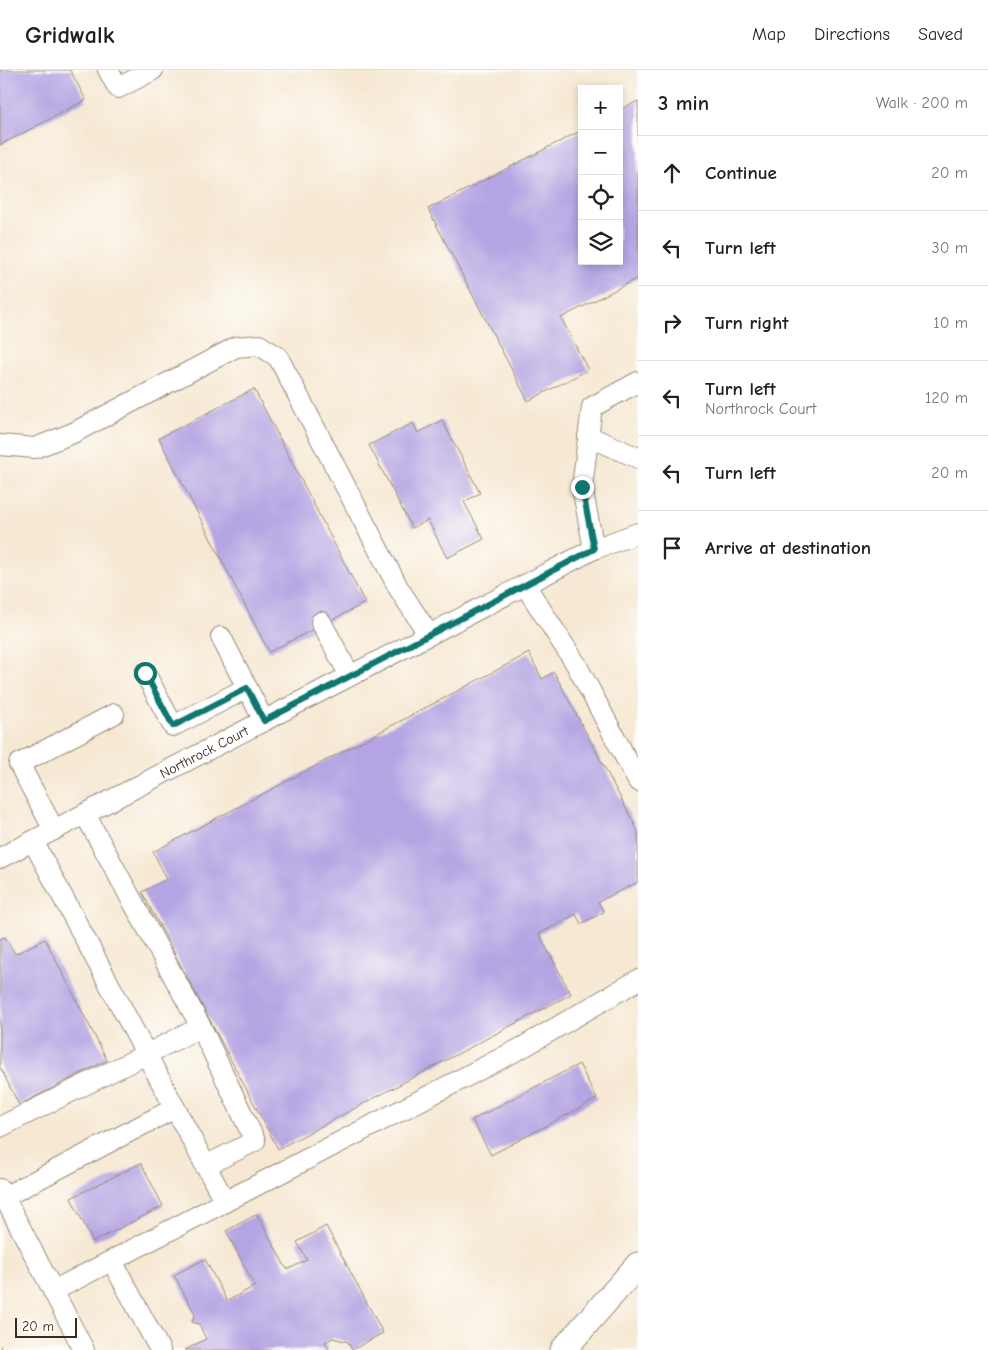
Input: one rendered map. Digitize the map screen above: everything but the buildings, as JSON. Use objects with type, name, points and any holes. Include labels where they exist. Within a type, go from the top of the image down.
[{"type":"main road","points":[[563,1350],[638,1265]]},
{"type":"street","points":[[108,70],[118,88],[152,70]]},
{"type":"street","points":[[0,445],[36,448],[73,433],[236,347],[259,345],[278,357],[399,589],[429,635]]},
{"type":"street","points":[[594,549],[582,487],[592,407],[638,382]]},
{"type":"street","points":[[588,436],[636,455]]},
{"type":"street","name":"Northrock Court","points":[[0,858],[594,549],[638,533]]},
{"type":"street","points":[[525,585],[576,664],[638,781]]},
{"type":"street","points":[[321,622],[350,676]]},
{"type":"street","points":[[221,637],[264,721]]},
{"type":"street","points":[[145,673],[173,726],[247,688]]},
{"type":"street","points":[[54,830],[19,764],[114,714]]},
{"type":"street","points":[[85,814],[201,1027],[255,1141],[205,1166]]},
{"type":"street","points":[[33,841],[225,1202]]},
{"type":"street","points":[[53,1292],[523,1047],[638,980]]},
{"type":"street","points":[[0,1127],[201,1027]]},
{"type":"street","points":[[84,1350],[2,1193],[175,1108]]},
{"type":"street","points":[[112,1261],[160,1350]]},
{"type":"path","points":[[0,1347],[14,1350]]},
{"type":"route","points":[[145,673],[173,726],[247,688],[264,721],[594,549],[582,487]]}]
